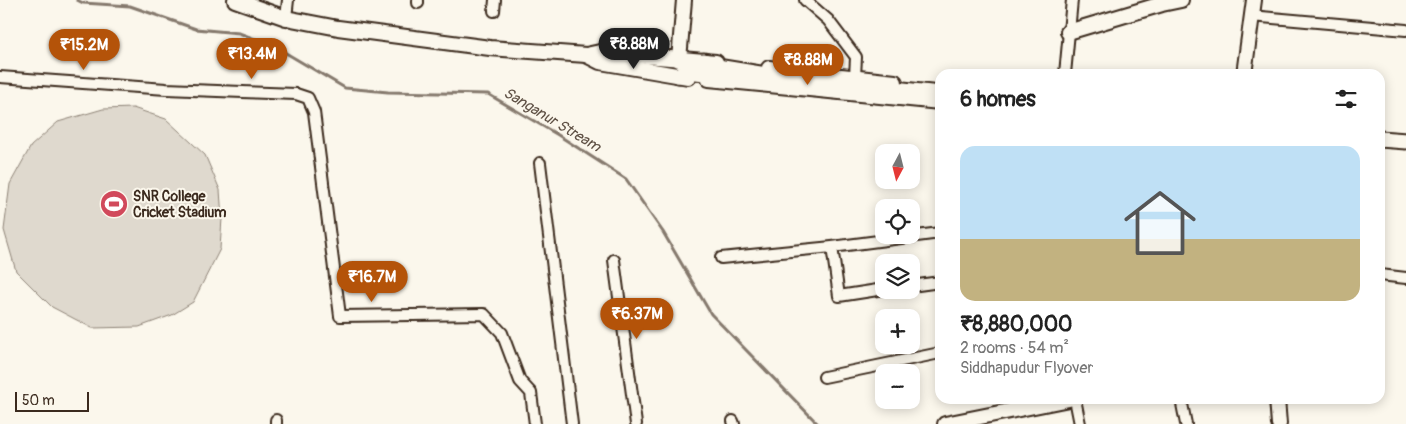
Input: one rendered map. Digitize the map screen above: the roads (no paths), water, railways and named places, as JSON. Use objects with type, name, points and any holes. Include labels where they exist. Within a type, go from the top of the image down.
[{"type":"main road","points":[[704,61],[729,72]]},
{"type":"main road","points":[[678,76],[687,71],[766,74],[935,93]]},
{"type":"main road","points":[[1385,137],[1406,139]]},
{"type":"street","points":[[235,0],[286,18],[338,28],[490,48],[586,55],[600,52],[704,61],[935,87]]},
{"type":"street","points":[[286,18],[288,0]]},
{"type":"street","points":[[494,11],[495,0]]},
{"type":"street","points":[[679,60],[684,0]]},
{"type":"street","points":[[806,0],[828,20],[856,57],[855,77]]},
{"type":"street","points":[[1065,69],[1072,0]]},
{"type":"street","points":[[1068,32],[1181,0]]},
{"type":"street","points":[[1245,69],[1254,0]]},
{"type":"street","points":[[1251,16],[1406,30]]},
{"type":"street","points":[[586,55],[600,62],[678,76],[935,102]]},
{"type":"street","points":[[0,77],[166,89],[296,94],[308,98],[314,112],[340,316],[484,314],[502,332],[520,381],[531,393],[535,424]]},
{"type":"street","points":[[1385,146],[1406,148]]},
{"type":"street","points":[[540,163],[572,424]]},
{"type":"street","points":[[721,258],[832,247],[935,234]]},
{"type":"street","points":[[832,247],[839,296],[875,291]]},
{"type":"street","points":[[614,260],[636,424]]},
{"type":"street","points":[[1385,276],[1406,278]]},
{"type":"street","points":[[920,285],[935,283]]},
{"type":"street","points":[[824,377],[935,354]]},
{"type":"street","points":[[945,424],[1046,404]]},
{"type":"street","points":[[1076,404],[1080,424]]},
{"type":"street","points":[[1182,404],[1186,424]]},
{"type":"street","points":[[1269,404],[1271,424]]},
{"type":"street","points":[[1277,404],[1279,424]]},
{"type":"waterway","name":"Sanganur Stream","points":[[77,0],[83,3],[130,6],[196,29],[239,33],[274,46],[345,88],[388,92],[488,94],[558,135],[626,179],[663,232],[711,314],[818,424]]},
{"type":"place","name":"SNR College Cricket Stadium","points":[[114,204]]}]
